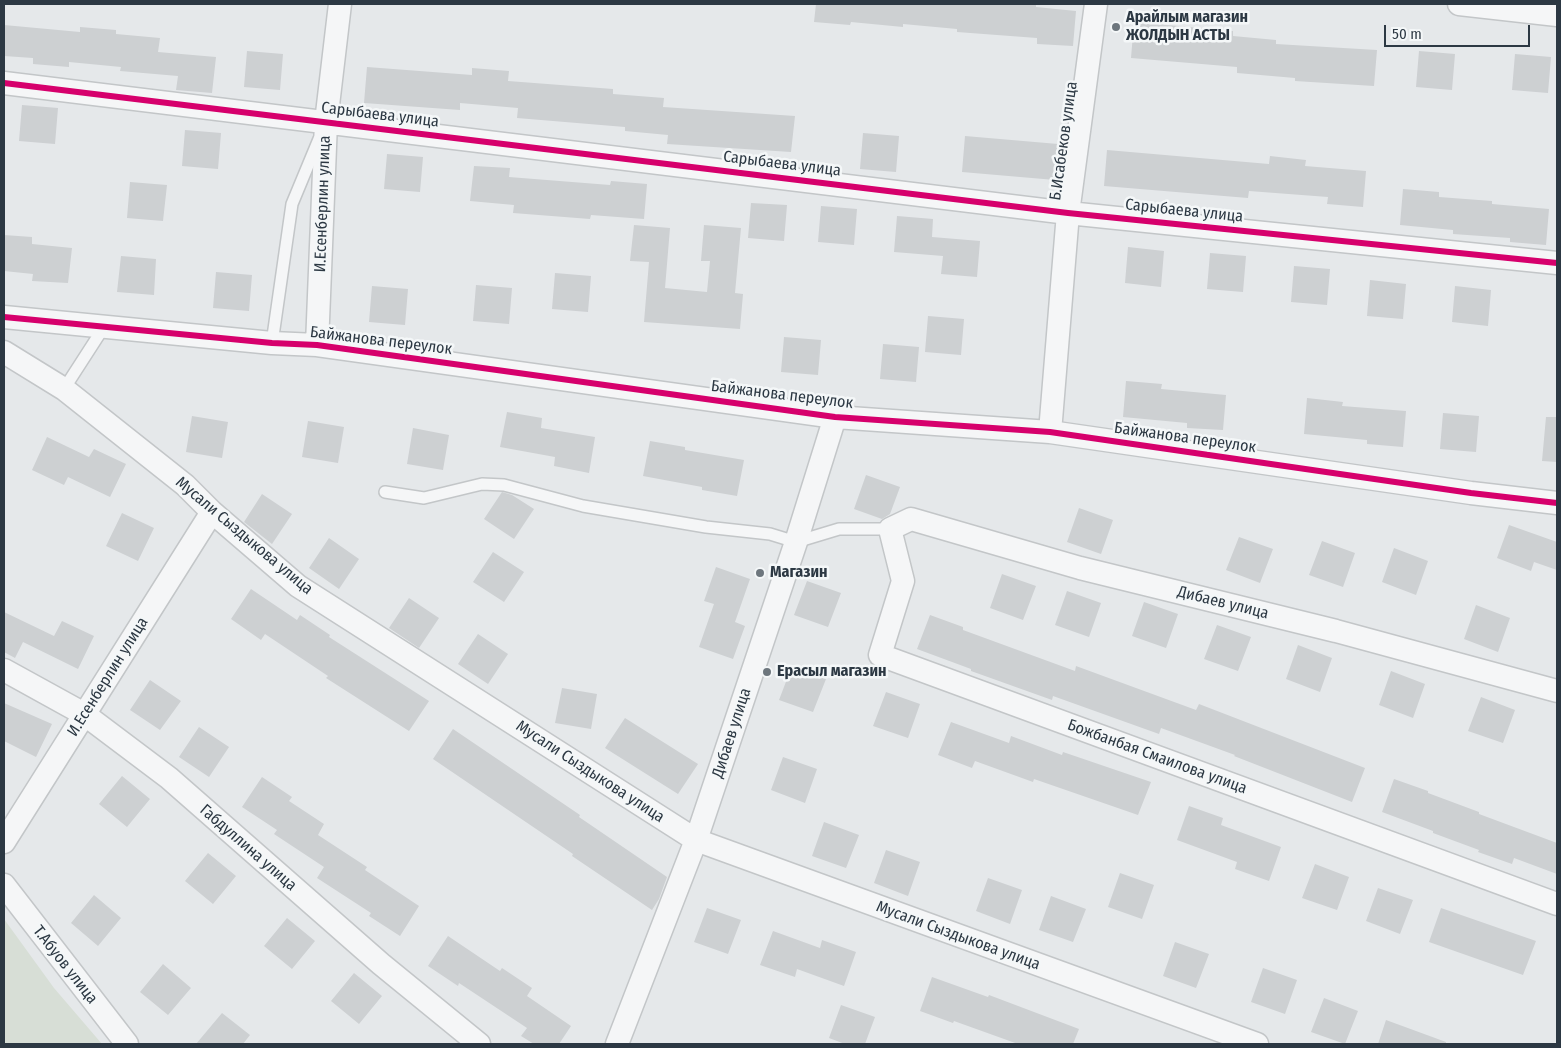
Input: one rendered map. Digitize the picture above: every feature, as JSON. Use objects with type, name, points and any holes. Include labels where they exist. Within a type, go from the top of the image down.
[{"type":"street","name":"И.Есенберлин улица","points":[[318,344],[326,122],[340,4]]},
{"type":"street","name":"Б.Исабеков улица","points":[[1050,432],[1068,213],[1096,4]]},
{"type":"street","points":[[1459,4],[1557,15]]},
{"type":"street","name":"Сарыбаева улица","points":[[4,83],[1068,213],[1557,262]]},
{"type":"street","name":"Байжанова переулок","points":[[4,317],[272,343],[318,344],[835,417],[1050,432],[1461,492],[1557,503]]},
{"type":"street","name":"Мусали Сыздыкова улица","points":[[4,352],[64,389],[185,485],[212,512],[298,586],[696,840],[1258,1044]]},
{"type":"street","name":"Дибаев улица","points":[[617,1044],[696,840],[796,542],[835,417]]},
{"type":"street","name":"И.Есенберлин улица","points":[[4,842],[212,512]]},
{"type":"street","name":"Дибаев улица","points":[[890,529],[911,519],[1080,568],[1336,631],[1557,691]]},
{"type":"street","name":"Божбанбая Смаилова улица","points":[[890,529],[903,581],[880,655],[1557,904]]},
{"type":"street","name":"Габдуллина улица","points":[[4,670],[84,714],[169,778],[381,964],[479,1044]]},
{"type":"street","name":"Т.Абуов улица","points":[[4,885],[127,1044]]},
{"type":"lane","points":[[272,343],[292,204],[326,122]]},
{"type":"lane","points":[[64,389],[104,327]]},
{"type":"lane","points":[[385,492],[424,498],[482,484],[504,486],[592,508],[697,526],[770,534],[796,542],[839,529],[890,529]]},
{"type":"shaded area","points":[[4,919],[54,988],[102,1044],[4,1044]]},
{"type":"building","points":[[816,4],[1036,4],[1036,7],[1076,11],[1073,46],[1037,44],[1037,38],[957,32],[957,29],[903,24],[903,27],[851,22],[850,25],[814,22]]},
{"type":"building","points":[[1134,22],[1233,31],[1233,36],[1276,40],[1276,44],[1377,50],[1374,86],[1295,81],[1295,78],[1237,73],[1237,67],[1131,58]]},
{"type":"building","points":[[4,25],[80,32],[80,27],[116,30],[116,34],[160,38],[158,52],[216,57],[212,93],[176,90],[178,76],[120,71],[121,67],[69,62],[69,67],[33,64],[33,58],[4,56]]},
{"type":"building","points":[[247,51],[283,54],[280,90],[244,87]]},
{"type":"building","points":[[1419,51],[1455,54],[1452,90],[1416,87]]},
{"type":"building","points":[[1515,54],[1551,57],[1548,93],[1512,90]]},
{"type":"building","points":[[367,67],[472,75],[472,68],[509,71],[508,81],[613,89],[613,94],[664,98],[663,107],[795,116],[791,152],[667,144],[668,135],[625,131],[625,127],[517,118],[518,108],[460,103],[460,110],[364,103]]},
{"type":"building","points":[[22,105],[58,108],[55,144],[19,141]]},
{"type":"building","points":[[185,130],[221,133],[218,169],[182,166]]},
{"type":"building","points":[[863,133],[899,136],[896,172],[860,169]]},
{"type":"building","points":[[965,136],[1058,144],[1055,180],[962,172]]},
{"type":"building","points":[[1107,150],[1269,164],[1270,156],[1306,160],[1305,166],[1366,171],[1363,207],[1327,204],[1328,197],[1249,191],[1248,198],[1104,186]]},
{"type":"building","points":[[387,154],[423,157],[420,192],[384,189]]},
{"type":"building","points":[[474,166],[510,168],[509,177],[610,185],[611,181],[647,184],[644,219],[591,215],[590,219],[513,213],[514,205],[470,201]]},
{"type":"building","points":[[130,182],[167,185],[163,221],[127,218]]},
{"type":"building","points":[[1403,189],[1439,192],[1439,197],[1492,201],[1492,204],[1549,209],[1546,245],[1510,242],[1510,238],[1453,234],[1453,230],[1400,225]]},
{"type":"building","points":[[751,203],[787,205],[784,241],[748,238]]},
{"type":"building","points":[[821,206],[857,209],[854,245],[818,242]]},
{"type":"building","points":[[897,216],[933,219],[932,237],[980,241],[977,277],[941,274],[943,256],[894,252]]},
{"type":"building","points":[[634,225],[670,228],[665,288],[707,292],[710,261],[701,261],[704,225],[741,228],[735,293],[743,294],[740,329],[644,322],[649,262],[630,261]]},
{"type":"building","points":[[4,235],[32,237],[32,244],[72,248],[68,283],[32,281],[33,274],[4,271]]},
{"type":"building","points":[[1128,247],[1164,251],[1161,287],[1125,283]]},
{"type":"building","points":[[1210,253],[1246,256],[1243,292],[1207,289]]},
{"type":"building","points":[[121,256],[156,259],[154,295],[117,292]]},
{"type":"building","points":[[1294,266],[1330,269],[1327,305],[1291,302]]},
{"type":"building","points":[[216,272],[252,275],[249,311],[213,308]]},
{"type":"building","points":[[555,273],[591,276],[588,312],[552,309]]},
{"type":"building","points":[[1370,280],[1406,284],[1403,319],[1367,316]]},
{"type":"building","points":[[476,285],[512,288],[509,324],[473,321]]},
{"type":"building","points":[[372,286],[408,289],[405,325],[369,322]]},
{"type":"building","points":[[1455,286],[1491,290],[1488,326],[1452,322]]},
{"type":"building","points":[[928,316],[964,319],[961,355],[925,352]]},
{"type":"building","points":[[784,337],[821,340],[818,375],[781,372]]},
{"type":"building","points":[[883,344],[919,347],[916,382],[880,379]]},
{"type":"building","points":[[1126,381],[1162,384],[1161,389],[1226,395],[1223,430],[1187,428],[1187,423],[1123,417]]},
{"type":"building","points":[[1307,398],[1343,402],[1342,406],[1406,411],[1403,447],[1367,444],[1367,440],[1304,434]]},
{"type":"building","points":[[507,412],[542,418],[541,428],[595,437],[589,473],[554,466],[555,457],[500,447]]},
{"type":"building","points":[[1443,413],[1479,416],[1476,452],[1440,449]]},
{"type":"building","points":[[192,416],[228,422],[222,458],[186,452]]},
{"type":"building","points":[[1546,417],[1557,417],[1557,462],[1542,461]]},
{"type":"building","points":[[308,421],[344,427],[338,463],[302,457]]},
{"type":"building","points":[[413,428],[449,435],[443,470],[407,464]]},
{"type":"building","points":[[47,437],[89,457],[94,449],[126,464],[110,497],[68,477],[64,485],[32,470]]},
{"type":"building","points":[[650,441],[685,447],[685,450],[744,460],[737,496],[702,490],[702,487],[643,476]]},
{"type":"building","points":[[866,475],[900,487],[890,514],[882,519],[854,509]]},
{"type":"building","points":[[502,492],[512,495],[534,509],[514,539],[484,519]]},
{"type":"building","points":[[262,494],[292,514],[272,544],[244,522]]},
{"type":"building","points":[[1079,508],[1113,520],[1101,554],[1067,542]]},
{"type":"building","points":[[122,513],[154,528],[138,561],[106,546]]},
{"type":"building","points":[[1509,525],[1557,542],[1557,570],[1534,562],[1531,571],[1497,558]]},
{"type":"building","points":[[1239,537],[1273,549],[1260,583],[1226,570]]},
{"type":"building","points":[[329,538],[359,559],[339,589],[309,568]]},
{"type":"building","points":[[1322,541],[1355,553],[1343,587],[1309,575]]},
{"type":"building","points":[[1394,548],[1428,561],[1416,595],[1382,582]]},
{"type":"building","points":[[493,552],[524,572],[504,602],[473,582]]},
{"type":"building","points":[[716,567],[750,579],[735,622],[745,626],[733,659],[699,647],[714,604],[704,601]]},
{"type":"building","points":[[1002,574],[1036,586],[1023,620],[990,608]]},
{"type":"building","points":[[807,581],[841,593],[828,627],[794,615]]},
{"type":"building","points":[[251,589],[297,620],[300,615],[330,635],[329,637],[429,701],[409,731],[326,678],[328,676],[265,634],[261,640],[231,619]]},
{"type":"building","points":[[1067,591],[1101,603],[1089,637],[1055,625]]},
{"type":"building","points":[[409,598],[439,618],[419,648],[389,628]]},
{"type":"building","points":[[1144,602],[1178,614],[1166,648],[1132,636]]},
{"type":"building","points":[[1476,605],[1510,618],[1498,652],[1464,639]]},
{"type":"building","points":[[4,612],[54,636],[62,621],[94,636],[78,669],[23,642],[15,658],[4,652]]},
{"type":"building","points":[[930,615],[963,627],[963,630],[1075,671],[1076,666],[1196,710],[1199,704],[1365,768],[1352,802],[1235,755],[1161,728],[1159,734],[1053,696],[1052,700],[917,649]]},
{"type":"building","points":[[1217,625],[1251,637],[1238,671],[1204,659]]},
{"type":"building","points":[[478,634],[508,654],[488,684],[458,664]]},
{"type":"building","points":[[1298,645],[1332,658],[1320,692],[1286,679]]},
{"type":"building","points":[[792,666],[826,679],[813,712],[779,700]]},
{"type":"building","points":[[1391,671],[1425,684],[1413,718],[1379,705]]},
{"type":"building","points":[[150,680],[181,701],[160,730],[130,710]]},
{"type":"building","points":[[562,688],[597,694],[591,729],[555,723]]},
{"type":"building","points":[[886,692],[920,704],[908,738],[873,726]]},
{"type":"building","points":[[1481,697],[1515,710],[1503,743],[1468,731]]},
{"type":"building","points":[[4,703],[52,724],[36,757],[4,741]]},
{"type":"building","points":[[625,718],[698,764],[678,794],[605,748]]},
{"type":"building","points":[[951,722],[1009,743],[1011,736],[1062,755],[1063,752],[1151,782],[1138,815],[1034,779],[1033,782],[975,761],[972,768],[938,755]]},
{"type":"building","points":[[199,727],[229,747],[209,777],[179,757]]},
{"type":"building","points":[[453,729],[580,815],[579,817],[667,877],[659,899],[652,910],[433,759]]},
{"type":"building","points":[[783,757],[817,769],[805,803],[771,790]]},
{"type":"building","points":[[122,776],[150,799],[127,827],[99,804]]},
{"type":"building","points":[[262,777],[292,797],[289,801],[324,824],[318,835],[367,867],[365,870],[419,906],[400,936],[369,916],[371,913],[317,878],[324,867],[274,834],[277,830],[242,807]]},
{"type":"building","points":[[1394,779],[1479,812],[1479,814],[1557,843],[1557,874],[1514,858],[1512,864],[1478,852],[1479,850],[1382,812]]},
{"type":"building","points":[[1189,806],[1223,818],[1221,825],[1281,847],[1269,881],[1235,869],[1237,862],[1177,840]]},
{"type":"building","points":[[824,822],[859,835],[846,868],[812,856]]},
{"type":"building","points":[[886,850],[920,862],[908,896],[874,883]]},
{"type":"building","points":[[208,853],[236,876],[213,904],[185,881]]},
{"type":"building","points":[[1315,864],[1349,877],[1337,910],[1302,898]]},
{"type":"building","points":[[1120,873],[1154,885],[1142,919],[1108,907]]},
{"type":"building","points":[[988,878],[1022,890],[1010,924],[976,911]]},
{"type":"building","points":[[1378,888],[1413,900],[1400,934],[1366,921]]},
{"type":"building","points":[[94,895],[121,918],[98,946],[71,923]]},
{"type":"building","points":[[1051,896],[1086,909],[1073,942],[1039,930]]},
{"type":"building","points":[[707,908],[741,920],[728,954],[694,942]]},
{"type":"building","points":[[1441,908],[1536,941],[1523,975],[1429,942]]},
{"type":"building","points":[[287,918],[315,941],[292,969],[264,946]]},
{"type":"building","points":[[773,931],[820,948],[822,940],[856,952],[844,986],[797,969],[795,977],[760,965]]},
{"type":"building","points":[[448,936],[500,971],[502,968],[532,988],[527,996],[571,1026],[559,1044],[534,1044],[521,1036],[527,1028],[459,983],[458,986],[428,966]]},
{"type":"building","points":[[1175,942],[1209,954],[1196,988],[1163,976]]},
{"type":"building","points":[[163,964],[191,988],[168,1015],[140,992]]},
{"type":"building","points":[[1263,968],[1297,980],[1285,1014],[1251,1002]]},
{"type":"building","points":[[354,973],[382,996],[359,1024],[331,1001]]},
{"type":"building","points":[[932,977],[988,997],[989,995],[1079,1029],[1073,1044],[1018,1044],[920,1011]]},
{"type":"building","points":[[1324,998],[1358,1011],[1345,1044],[1311,1032]]},
{"type":"building","points":[[841,1005],[875,1017],[865,1044],[845,1044],[829,1038]]},
{"type":"building","points":[[222,1013],[250,1035],[243,1044],[196,1044]]},
{"type":"building","points":[[1386,1020],[1446,1042],[1446,1044],[1378,1044]]},
{"type":"cycle path","points":[[4,83],[1068,213],[1557,263]]},
{"type":"cycle path","points":[[4,317],[272,343],[317,345],[835,417],[1050,432],[1471,493],[1557,503]]},
{"type":"place","name":"Арайлым магазин ЖОЛДЫН АСТЫ","points":[[1116,27]]},
{"type":"place","name":"Магазин","points":[[760,573]]},
{"type":"place","name":"Ерасыл магазин","points":[[767,672]]}]
